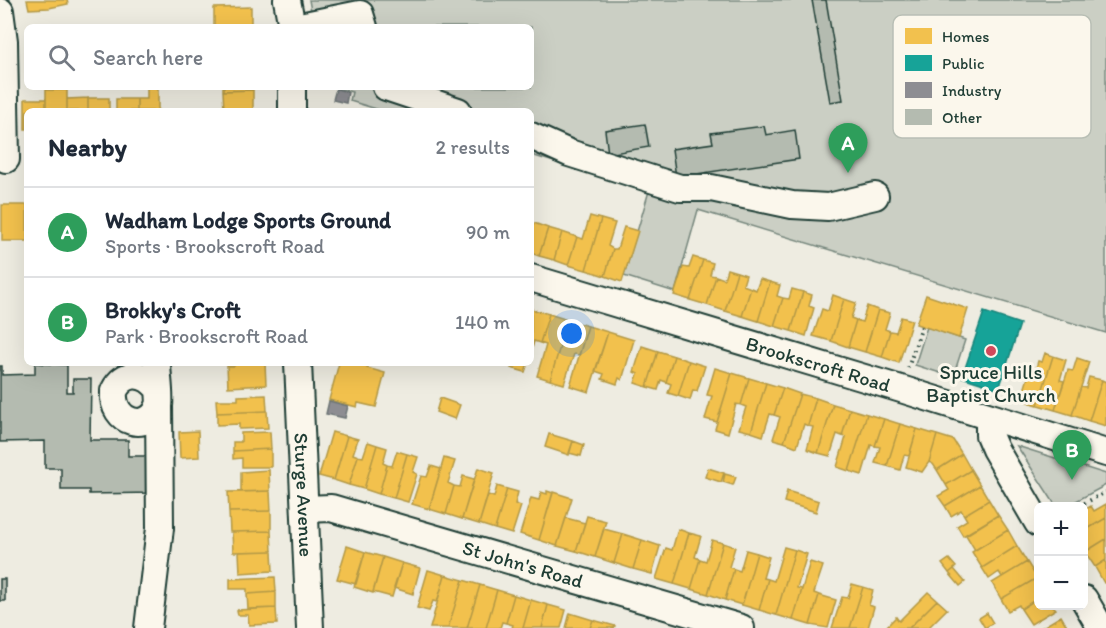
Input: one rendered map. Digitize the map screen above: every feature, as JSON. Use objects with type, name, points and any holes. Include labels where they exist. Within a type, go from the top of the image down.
[{"type":"street","points":[[287,0],[293,24]]},
{"type":"street","points":[[0,10],[11,159]]},
{"type":"street","points":[[309,24],[360,14],[363,24]]},
{"type":"street","points":[[292,90],[292,108]]},
{"type":"street","points":[[395,90],[449,108]]},
{"type":"street","points":[[534,137],[569,153],[680,188],[711,188],[792,205],[828,207],[875,196]]},
{"type":"street","name":"Brookscroft Road","points":[[534,279],[1106,453]]},
{"type":"street","name":"Sturge Avenue","points":[[298,366],[310,628]]},
{"type":"street","points":[[148,628],[160,528],[158,385]]},
{"type":"street","points":[[989,417],[990,435],[995,449],[1034,516]]},
{"type":"street","name":"St John's Road","points":[[305,508],[331,508],[741,628]]},
{"type":"street","points":[[1088,607],[1101,628]]},
{"type":"path","points":[[901,389],[922,326]]},
{"type":"path","points":[[1088,502],[1106,492]]},
{"type":"shaded area","points":[[309,0],[1106,0],[1106,333],[698,210],[675,292],[624,276],[649,191],[534,156],[534,108],[373,108],[350,101],[352,92],[344,90],[534,90],[534,24],[313,24]]},
{"type":"shaded area","points":[[927,327],[965,340],[953,377],[915,365]]},
{"type":"shaded area","points":[[1017,446],[1106,474],[1106,485],[1074,502],[1053,502]]},
{"type":"building: Homes","points":[[27,0],[67,0],[68,4],[29,9]]},
{"type":"building: Homes","points":[[251,7],[251,24],[214,24],[214,8]]},
{"type":"building: Homes","points":[[46,90],[67,90],[67,108],[46,108]]},
{"type":"building: Homes","points":[[147,90],[158,90],[158,108],[137,108],[137,99],[147,99]]},
{"type":"building: Homes","points":[[253,90],[253,108],[224,108],[223,91]]},
{"type":"building: Homes","points":[[88,98],[88,108],[67,108],[67,99]]},
{"type":"building: Homes","points":[[88,98],[109,98],[109,108],[88,108]]},
{"type":"building: Homes","points":[[25,99],[46,99],[46,108],[25,108]]},
{"type":"building: Homes","points":[[116,99],[137,99],[137,108],[116,108]]},
{"type":"building: Homes","points":[[2,205],[24,205],[24,241],[2,241]]},
{"type":"building: Homes","points":[[590,216],[601,219],[586,270],[568,265],[577,237],[583,239]]},
{"type":"building: Homes","points":[[601,219],[615,223],[608,246],[613,249],[605,276],[586,270]]},
{"type":"building: Homes","points":[[534,223],[548,228],[539,256],[534,254]]},
{"type":"building: Homes","points":[[624,227],[638,231],[622,282],[605,276],[613,249],[617,249]]},
{"type":"building: Homes","points":[[548,228],[562,232],[554,260],[539,256]]},
{"type":"building: Homes","points":[[562,232],[577,237],[568,265],[554,260]]},
{"type":"building: Homes","points":[[693,257],[703,260],[690,300],[674,295],[683,267],[689,268]]},
{"type":"building: Homes","points":[[703,260],[713,263],[710,275],[716,276],[707,305],[690,300]]},
{"type":"building: Homes","points":[[727,269],[737,272],[725,311],[707,305],[716,276],[724,279]]},
{"type":"building: Homes","points":[[737,272],[746,275],[743,285],[751,288],[742,316],[725,311]]},
{"type":"building: Homes","points":[[760,279],[770,282],[758,321],[742,316],[751,288],[756,290]]},
{"type":"building: Homes","points":[[770,282],[780,285],[777,296],[783,298],[774,326],[758,321]]},
{"type":"building: Homes","points":[[792,289],[803,292],[791,331],[774,326],[783,298],[789,299]]},
{"type":"building: Homes","points":[[803,292],[812,295],[809,306],[814,308],[806,336],[791,331]]},
{"type":"building: Homes","points":[[833,295],[844,299],[831,341],[813,336],[822,309],[828,311]]},
{"type":"building: Homes","points":[[926,295],[968,309],[959,338],[916,324]]},
{"type":"building: Homes","points":[[844,299],[856,303],[851,318],[856,320],[848,347],[831,341]]},
{"type":"building: Homes","points":[[867,306],[878,310],[865,352],[848,347],[856,320],[862,322]]},
{"type":"building: Homes","points":[[534,310],[549,314],[540,343],[534,341]]},
{"type":"building: Homes","points":[[878,310],[890,313],[885,329],[890,331],[882,357],[865,352]]},
{"type":"building: Homes","points":[[549,314],[568,320],[550,380],[537,376],[546,345],[540,343]]},
{"type":"building: Homes","points":[[901,317],[912,320],[899,363],[882,357],[890,331],[896,332]]},
{"type":"building: Homes","points":[[568,320],[588,326],[579,355],[574,354],[564,384],[550,380]]},
{"type":"building: Homes","points":[[588,326],[608,332],[589,392],[570,386]]},
{"type":"building: Homes","points":[[608,332],[634,340],[622,380],[619,378],[617,384],[602,379],[604,374],[595,371]]},
{"type":"building: Homes","points":[[642,346],[658,351],[647,387],[635,383],[638,374],[634,372]]},
{"type":"building: Homes","points":[[658,351],[674,356],[666,382],[661,380],[658,390],[647,387]]},
{"type":"building: Homes","points":[[1045,353],[1053,356],[1038,405],[1021,400],[1030,371],[1035,372],[1038,361],[1042,362]]},
{"type":"building: Homes","points":[[674,356],[689,361],[678,396],[668,393],[671,384],[666,382]]},
{"type":"building: Homes","points":[[1053,356],[1066,360],[1060,380],[1064,381],[1055,410],[1038,405]]},
{"type":"building: Homes","points":[[1077,358],[1089,362],[1072,415],[1055,410],[1068,370],[1073,371]]},
{"type":"building: Homes","points":[[689,361],[705,366],[697,391],[693,390],[690,400],[678,396]]},
{"type":"building: Homes","points":[[227,366],[265,366],[266,385],[228,387]]},
{"type":"building: Homes","points":[[338,366],[367,366],[367,368],[385,373],[376,407],[358,403],[357,407],[329,400]]},
{"type":"building: Homes","points":[[512,366],[527,366],[525,372],[511,368]]},
{"type":"building: Homes","points":[[715,368],[732,373],[717,422],[705,419],[712,396],[707,395]]},
{"type":"building: Homes","points":[[732,373],[749,378],[741,405],[736,404],[728,433],[715,429]]},
{"type":"building: Homes","points":[[1089,377],[1102,380],[1089,421],[1072,415],[1081,387],[1086,388]]},
{"type":"building: Homes","points":[[749,378],[766,383],[751,432],[739,429],[746,407],[741,405]]},
{"type":"building: Homes","points":[[1102,380],[1106,382],[1106,426],[1089,421]]},
{"type":"building: Homes","points":[[766,383],[783,388],[774,415],[770,414],[763,436],[751,432]]},
{"type":"building: Homes","points":[[783,388],[800,394],[784,442],[773,439],[780,417],[774,415]]},
{"type":"building: Homes","points":[[800,394],[816,398],[808,426],[804,424],[797,447],[784,442]]},
{"type":"building: Homes","points":[[266,395],[267,411],[217,413],[216,400],[238,400],[238,396]]},
{"type":"building: Homes","points":[[440,398],[460,405],[455,419],[436,412]]},
{"type":"building: Homes","points":[[816,398],[833,404],[818,453],[807,449],[813,427],[808,426]]},
{"type":"building: Homes","points":[[833,404],[850,409],[842,436],[837,434],[830,456],[818,453]]},
{"type":"building: Homes","points":[[850,409],[867,414],[849,471],[837,467],[846,437],[842,436]]},
{"type":"building: Homes","points":[[267,411],[268,428],[239,429],[239,424],[217,425],[217,413]]},
{"type":"building: Homes","points":[[867,414],[884,419],[875,446],[871,445],[862,475],[849,471]]},
{"type":"building: Homes","points":[[884,419],[900,424],[887,466],[875,463],[880,447],[875,446]]},
{"type":"building: Homes","points":[[900,424],[917,429],[909,456],[904,455],[900,470],[887,466]]},
{"type":"building: Homes","points":[[917,429],[937,435],[929,462],[922,472],[906,467]]},
{"type":"building: Homes","points":[[198,431],[199,457],[180,458],[179,432]]},
{"type":"building: Homes","points":[[270,432],[271,449],[233,451],[233,442],[241,442],[241,433]]},
{"type":"building: Homes","points":[[332,432],[347,436],[334,480],[319,476]]},
{"type":"building: Homes","points":[[549,434],[573,441],[569,455],[545,447]]},
{"type":"building: Homes","points":[[937,435],[953,440],[962,454],[937,470],[929,462]]},
{"type":"building: Homes","points":[[347,436],[358,439],[353,454],[358,456],[349,485],[334,480]]},
{"type":"building: Homes","points":[[573,441],[584,445],[581,456],[569,453]]},
{"type":"building: Homes","points":[[368,442],[377,445],[364,489],[349,485],[358,456],[363,457]]},
{"type":"building: Homes","points":[[377,445],[387,448],[383,463],[387,465],[379,494],[364,489]]},
{"type":"building: Homes","points":[[271,449],[271,467],[242,467],[242,458],[233,459],[233,451]]},
{"type":"building: Homes","points":[[397,451],[407,454],[394,498],[379,494],[387,465],[392,466]]},
{"type":"building: Homes","points":[[407,454],[418,457],[413,472],[417,474],[408,502],[394,498]]},
{"type":"building: Homes","points":[[962,454],[971,470],[946,485],[937,470]]},
{"type":"building: Homes","points":[[444,458],[455,461],[448,483],[454,486],[446,514],[429,509]]},
{"type":"building: Homes","points":[[431,466],[441,469],[429,509],[412,504],[421,476],[427,477]]},
{"type":"building: Homes","points":[[478,468],[494,473],[479,524],[462,519]]},
{"type":"building: Homes","points":[[708,468],[724,473],[721,482],[705,477]]},
{"type":"building: Homes","points":[[269,470],[270,491],[241,492],[241,472]]},
{"type":"building: Homes","points":[[971,470],[980,485],[945,506],[938,496],[949,490],[946,485]]},
{"type":"building: Homes","points":[[725,474],[736,477],[733,485],[723,482]]},
{"type":"building: Homes","points":[[463,476],[474,479],[462,519],[446,514],[454,486],[460,487]]},
{"type":"building: Homes","points":[[980,485],[989,500],[964,515],[961,510],[951,516],[945,506]]},
{"type":"building: Homes","points":[[497,486],[507,489],[495,529],[479,524],[488,495],[494,497]]},
{"type":"building: Homes","points":[[507,489],[518,492],[515,504],[521,506],[512,534],[495,529]]},
{"type":"building: Homes","points":[[270,491],[271,511],[229,512],[228,492]]},
{"type":"building: Homes","points":[[547,491],[553,493],[539,540],[520,534],[531,498],[539,500],[541,492],[547,494]]},
{"type":"building: Homes","points":[[787,491],[819,501],[816,512],[784,502]]},
{"type":"building: Homes","points":[[553,492],[572,498],[557,546],[539,540]]},
{"type":"building: Homes","points":[[989,500],[998,515],[963,536],[957,526],[967,520],[964,515]]},
{"type":"building: Homes","points":[[1106,504],[1106,518],[1088,529],[1088,508],[1091,506],[1094,511]]},
{"type":"building: Homes","points":[[271,511],[271,531],[230,532],[229,512]]},
{"type":"building: Homes","points":[[998,515],[1008,530],[975,550],[966,535]]},
{"type":"building: Homes","points":[[587,516],[606,521],[595,557],[576,551]]},
{"type":"building: Homes","points":[[566,518],[585,523],[576,551],[557,546]]},
{"type":"building: Homes","points":[[1106,518],[1106,539],[1088,550],[1088,529]]},
{"type":"building: Homes","points":[[604,529],[623,534],[614,563],[595,557]]},
{"type":"building: Homes","points":[[678,529],[689,533],[674,584],[656,579],[666,548],[672,550]]},
{"type":"building: Homes","points":[[1008,530],[1017,546],[982,568],[972,552]]},
{"type":"building: Homes","points":[[271,531],[272,551],[233,552],[232,532]]},
{"type":"building: Homes","points":[[689,533],[701,536],[695,557],[700,559],[691,589],[674,584]]},
{"type":"building: Homes","points":[[623,534],[642,540],[633,569],[614,563]]},
{"type":"building: Homes","points":[[1106,539],[1106,560],[1095,567],[1088,556],[1088,550]]},
{"type":"building: Homes","points":[[642,540],[660,546],[652,574],[633,569]]},
{"type":"building: Homes","points":[[712,540],[723,543],[708,594],[691,589],[700,559],[706,561]]},
{"type":"building: Homes","points":[[723,543],[735,547],[729,567],[734,569],[725,600],[708,594]]},
{"type":"building: Homes","points":[[347,546],[365,552],[356,584],[337,579]]},
{"type":"building: Homes","points":[[1017,546],[1027,562],[1002,577],[999,572],[989,579],[982,568]]},
{"type":"building: Homes","points":[[784,547],[795,550],[776,615],[759,610],[768,579],[774,581]]},
{"type":"building: Homes","points":[[746,550],[757,553],[742,605],[725,600],[734,569],[740,571]]},
{"type":"building: Homes","points":[[795,550],[807,554],[797,588],[802,589],[793,620],[776,615]]},
{"type":"building: Homes","points":[[272,551],[273,571],[240,573],[239,552]]},
{"type":"building: Homes","points":[[365,552],[383,557],[373,593],[354,587]]},
{"type":"building: Homes","points":[[757,553],[769,557],[763,578],[768,579],[759,610],[742,605]]},
{"type":"building: Homes","points":[[383,557],[402,563],[392,597],[373,592]]},
{"type":"building: Homes","points":[[949,559],[956,567],[949,573],[942,564]]},
{"type":"building: Homes","points":[[1106,560],[1106,582],[1104,583],[1095,567]]},
{"type":"building: Homes","points":[[810,562],[823,566],[814,593],[819,595],[810,625],[793,620]]},
{"type":"building: Homes","points":[[1027,562],[1034,573],[1034,580],[1001,599],[992,583]]},
{"type":"building: Homes","points":[[402,563],[420,568],[413,594],[394,588]]},
{"type":"building: Homes","points":[[954,569],[965,582],[960,586],[949,573]]},
{"type":"building: Homes","points":[[428,570],[445,575],[437,602],[433,601],[429,611],[417,608]]},
{"type":"building: Homes","points":[[445,575],[463,580],[448,628],[430,628]]},
{"type":"building: Homes","points":[[275,577],[276,592],[247,594],[247,589],[230,589],[230,579]]},
{"type":"building: Homes","points":[[463,580],[480,585],[467,628],[448,628]]},
{"type":"building: Homes","points":[[1034,580],[1034,601],[1021,609],[1019,605],[1008,611],[1001,599]]},
{"type":"building: Homes","points":[[852,584],[863,587],[850,628],[832,628],[842,597],[848,598]]},
{"type":"building: Homes","points":[[480,585],[497,590],[486,628],[467,628]]},
{"type":"building: Homes","points":[[863,587],[873,590],[869,605],[874,607],[868,628],[850,628]]},
{"type":"building: Homes","points":[[497,590],[514,595],[506,623],[502,622],[500,628],[486,628]]},
{"type":"building: Homes","points":[[276,592],[276,608],[248,609],[247,594]]},
{"type":"building: Homes","points":[[928,592],[937,600],[909,628],[885,628],[896,617],[899,621]]},
{"type":"building: Homes","points":[[514,595],[531,600],[523,628],[512,628],[513,625],[506,623]]},
{"type":"building: Homes","points":[[819,595],[836,600],[828,628],[810,625]]},
{"type":"building: Homes","points":[[531,600],[548,605],[542,628],[523,628]]},
{"type":"building: Homes","points":[[937,600],[947,609],[928,628],[909,628]]},
{"type":"building: Homes","points":[[1034,601],[1034,610],[1054,610],[1031,624],[1021,609]]},
{"type":"building: Homes","points":[[548,605],[566,610],[561,628],[542,628]]},
{"type":"building: Homes","points":[[276,608],[277,624],[249,625],[248,615],[238,615],[237,610]]},
{"type":"building: Homes","points":[[570,613],[593,620],[590,628],[566,628]]},
{"type":"building: Homes","points":[[987,613],[993,623],[985,628],[979,618]]},
{"type":"building: Homes","points":[[1061,616],[1068,628],[1041,628]]},
{"type":"building: Homes","points":[[593,620],[615,626],[614,628],[590,628]]},
{"type":"building: Public","name":"Spruce Hills Baptist Church","points":[[984,312],[1020,324],[999,389],[962,377]]},
{"type":"building: Industry","points":[[336,90],[348,92],[346,103],[333,100]]},
{"type":"building: Industry","points":[[329,401],[348,406],[345,418],[326,414]]},
{"type":"building: Other","points":[[812,0],[826,0],[843,100],[830,102]]},
{"type":"building: Other","points":[[645,124],[649,147],[608,154],[605,130]]},
{"type":"building: Other","points":[[764,126],[766,135],[795,130],[799,159],[676,177],[672,149],[713,143],[711,133]]},
{"type":"building: Other","points":[[0,366],[2,366],[2,375],[35,374],[35,366],[67,366],[67,392],[73,392],[73,379],[91,379],[90,440],[128,440],[128,456],[152,456],[152,493],[89,494],[89,490],[61,490],[61,468],[45,468],[45,441],[0,442]]},
{"type":"building: Other","points":[[0,579],[5,579],[5,601],[0,601]]},
{"type":"place","name":"Wadham Lodge Sports Ground","points":[[848,173]]},
{"type":"place","name":"Spruce Hills Baptist Church","points":[[991,351]]},
{"type":"place","name":"Brokky's Croft","points":[[1072,480]]}]
